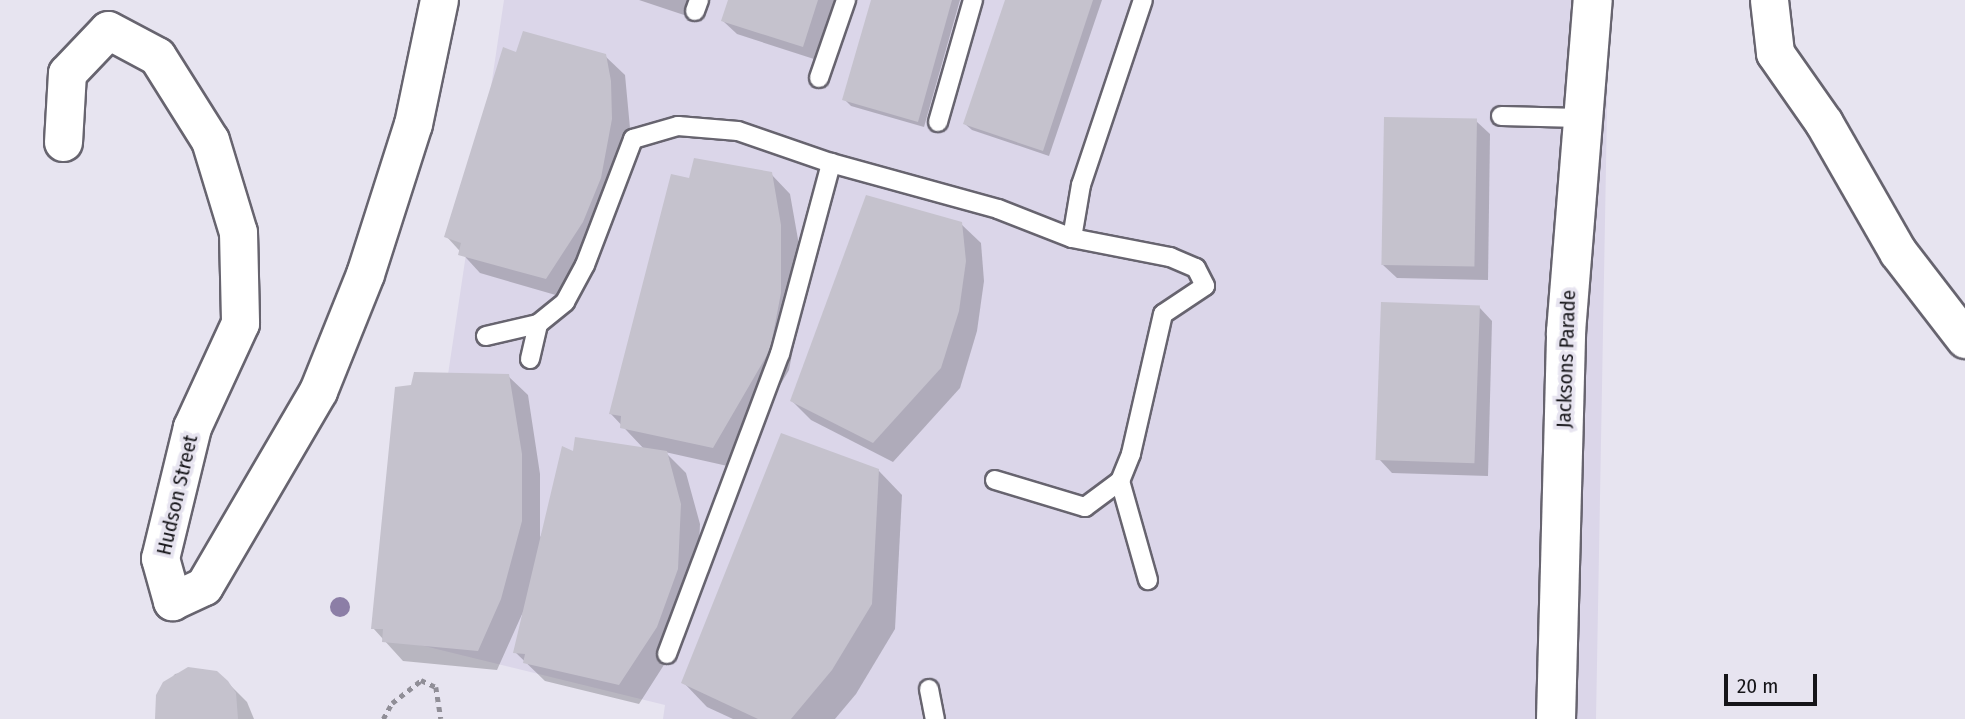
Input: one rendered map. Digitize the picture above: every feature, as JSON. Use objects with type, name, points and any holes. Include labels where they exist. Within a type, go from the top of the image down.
[{"type":"street","name":"Hudson Street","points":[[63,142],[67,73],[108,30],[157,56],[210,140],[238,232],[240,323],[192,427],[159,558],[172,601],[204,586],[318,391],[365,274],[413,124],[439,0]]},
{"type":"street","name":"Jacksons Parade","points":[[1556,719],[1566,332],[1580,118],[1593,0]]},
{"type":"street","points":[[1769,0],[1776,53],[1824,123],[1898,251],[1965,339]]},
{"type":"lane","points":[[819,78],[846,0]]},
{"type":"lane","points":[[938,121],[973,0]]},
{"type":"lane","points":[[1072,238],[1081,186],[1143,0]]},
{"type":"lane","points":[[1501,116],[1580,118]]},
{"type":"lane","points":[[486,336],[538,324],[565,302],[585,265],[633,139],[678,126],[738,131],[831,163],[998,209],[1072,238],[1185,261],[1196,268],[1205,286],[1163,314],[1131,454],[1120,481],[1084,507],[995,480]]},
{"type":"lane","points":[[667,654],[780,354],[831,163]]},
{"type":"lane","points":[[530,359],[538,324]]},
{"type":"lane","points":[[1120,481],[1148,580]]},
{"type":"lane","points":[[929,689],[935,719]]},
{"type":"path","points":[[383,719],[392,703],[421,680],[436,687],[441,719]]},
{"type":"shaded area","points":[[504,0],[1609,0],[1596,719],[663,719],[665,705],[408,642]]},
{"type":"building","points":[[728,0],[818,0],[803,47],[721,21]]},
{"type":"building","points":[[871,0],[952,0],[918,122],[842,100]]},
{"type":"building","points":[[1005,0],[1093,0],[1043,151],[963,124]]},
{"type":"building","points":[[523,31],[606,54],[611,81],[612,119],[601,178],[583,222],[546,279],[458,255],[461,243],[444,237],[503,47],[516,52]]},
{"type":"building","points":[[1384,117],[1477,119],[1474,267],[1381,265]]},
{"type":"building","points":[[694,158],[772,172],[781,225],[781,293],[770,350],[713,448],[620,428],[621,416],[609,414],[671,174],[689,178]]},
{"type":"building","points":[[866,195],[962,222],[966,261],[959,311],[941,368],[873,443],[790,401]]},
{"type":"building","points":[[1381,302],[1480,305],[1474,463],[1375,460]]},
{"type":"building","points":[[414,372],[509,374],[522,454],[522,521],[501,599],[478,651],[382,642],[383,629],[371,629],[395,387],[411,385]]},
{"type":"building","points":[[781,433],[879,469],[872,604],[832,670],[791,719],[758,719],[681,683]]},
{"type":"building","points":[[575,437],[667,451],[681,504],[678,569],[657,627],[619,685],[523,663],[525,654],[513,653],[562,446],[573,451]]},
{"type":"building","points":[[188,667],[217,671],[228,681],[236,693],[238,719],[155,719],[156,695],[163,682]]}]
